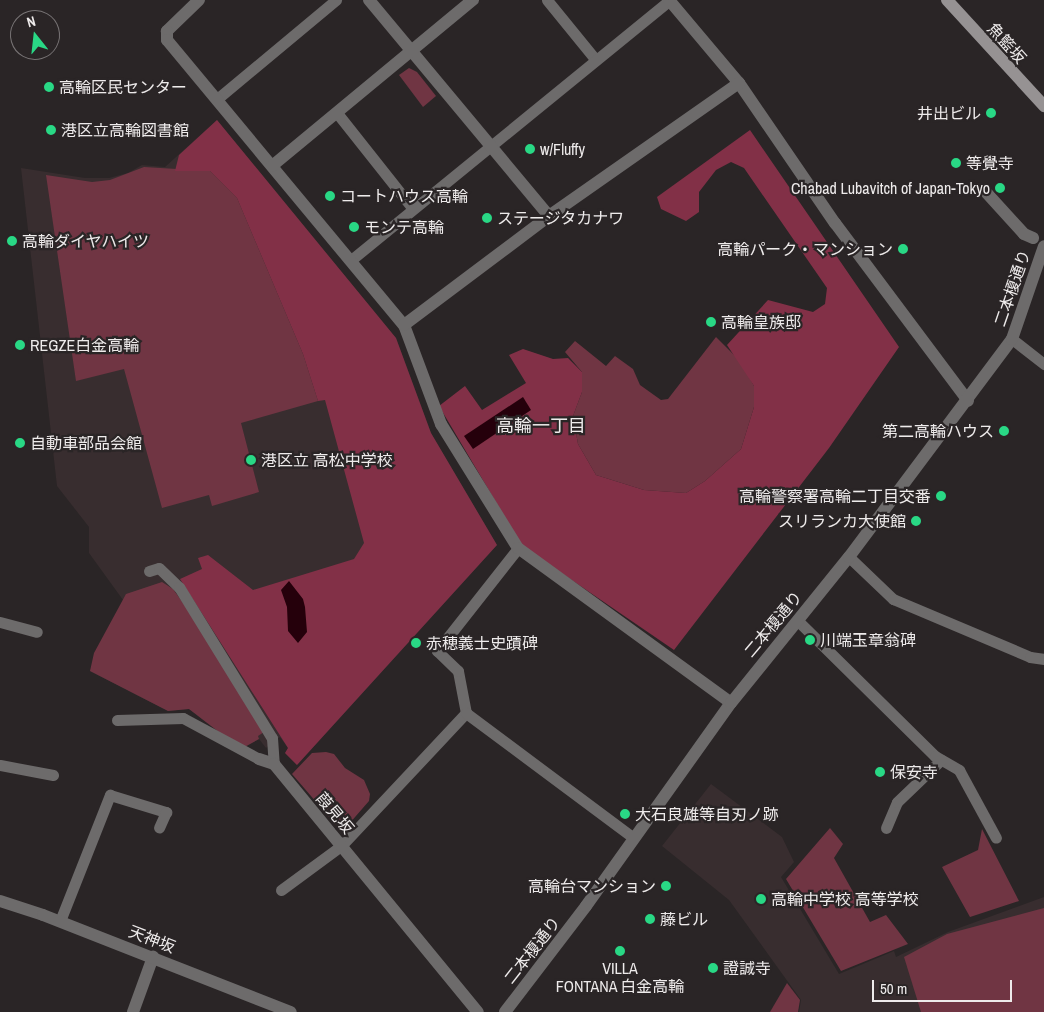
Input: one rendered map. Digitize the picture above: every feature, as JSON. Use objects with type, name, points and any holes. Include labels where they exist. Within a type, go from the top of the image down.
[{"type":"main road","name":"魚籃坂","points":[[947,0],[1044,106]]},
{"type":"street","points":[[199,0],[165,35],[404,325],[441,424],[518,548],[731,702]]},
{"type":"street","points":[[369,0],[549,216]]},
{"type":"street","points":[[272,166],[473,0]]},
{"type":"street","points":[[669,0],[739,83],[835,223],[968,401]]},
{"type":"street","points":[[404,325],[549,216],[739,83]]},
{"type":"street","points":[[984,190],[1024,234],[1033,238]]},
{"type":"street","name":"二本榎通り","points":[[505,1012],[634,838],[731,702],[849,557],[968,401],[1012,339],[1044,246]]},
{"type":"street","name":"葭見坂","points":[[259,758],[274,764],[478,1012]]},
{"type":"street","name":"天神坂","points":[[0,901],[60,921],[291,1012]]},
{"type":"street","points":[[133,1012],[153,957]]},
{"type":"lane","points":[[217,99],[336,0]]},
{"type":"lane","points":[[547,0],[596,60]]},
{"type":"lane","points":[[351,260],[669,0]]},
{"type":"lane","points":[[337,113],[412,209]]},
{"type":"lane","points":[[1012,339],[1044,364]]},
{"type":"lane","points":[[518,548],[438,651],[458,671],[466,713],[634,838]]},
{"type":"lane","points":[[849,557],[893,599],[1030,658],[1044,659]]},
{"type":"lane","points":[[149,571],[159,568],[179,587],[272,738],[274,764]]},
{"type":"lane","points":[[798,620],[941,760],[966,778],[996,838]]},
{"type":"lane","points":[[0,622],[37,632]]},
{"type":"lane","points":[[281,890],[341,846],[466,713]]},
{"type":"lane","name":"葭見坂","points":[[117,720],[183,718],[259,758]]},
{"type":"lane","points":[[886,828],[898,802],[941,760]]},
{"type":"lane","points":[[5,766],[53,775]]},
{"type":"lane","points":[[60,921],[110,795],[166,812],[159,828]]},
{"type":"shaded area","points":[[409,68],[417,72],[436,96],[423,107],[399,75]]},
{"type":"shaded area","name":"港区立 高松中学校","points":[[217,120],[396,338],[431,433],[497,545],[297,765],[285,753],[288,748],[280,737],[266,748],[259,739],[241,749],[189,709],[168,711],[90,671],[123,600],[89,553],[89,527],[57,486],[21,168],[85,178],[109,178],[128,173],[142,165],[165,167]]},
{"type":"shaded area","points":[[217,120],[396,338],[431,433],[497,545],[297,765],[285,753],[288,748],[180,579],[202,569],[198,558],[208,555],[253,590],[354,559],[364,543],[325,400],[318,401],[303,354],[237,198],[210,171],[175,171],[179,155]]},
{"type":"shaded area","points":[[750,130],[899,347],[829,448],[674,650],[522,546],[439,406],[465,386],[482,410],[526,383],[509,355],[523,349],[553,359],[568,358],[582,372],[582,392],[573,416],[578,444],[596,475],[644,490],[686,493],[705,481],[741,449],[754,407],[754,386],[727,345],[768,300],[813,312],[825,304],[827,288],[744,168],[731,162],[716,170],[699,192],[699,212],[686,221],[661,209],[657,197]]},
{"type":"shaded area","points":[[144,167],[210,171],[237,198],[303,354],[318,401],[241,423],[259,492],[212,506],[209,495],[162,508],[124,369],[76,381],[46,175],[92,182],[110,180]]},
{"type":"shaded area","points":[[716,337],[740,361],[754,386],[754,407],[741,449],[705,481],[686,493],[644,490],[596,475],[578,444],[573,416],[582,392],[582,372],[565,352],[575,341],[606,366],[615,356],[633,369],[640,385],[661,400],[668,399]]},
{"type":"shaded area","points":[[523,397],[531,410],[473,449],[464,436]]},
{"type":"shaded area","points":[[289,581],[303,599],[305,607],[307,632],[298,643],[288,631],[287,607],[281,590]]},
{"type":"shaded area","points":[[162,582],[173,589],[198,624],[264,732],[258,736],[259,739],[241,749],[189,709],[168,711],[90,671],[94,653],[126,594]]},
{"type":"shaded area","points":[[326,752],[334,754],[345,768],[364,780],[370,794],[369,801],[342,832],[292,774],[312,753]]},
{"type":"shaded area","name":"高輪中学校 高等学校","points":[[711,784],[782,837],[794,862],[781,877],[839,974],[894,951],[896,957],[948,932],[1044,897],[1044,1012],[799,1012],[801,1000],[729,900],[662,846]]},
{"type":"shaded area","points":[[830,828],[843,844],[834,858],[870,922],[886,915],[908,944],[841,971],[786,879]]},
{"type":"shaded area","points":[[982,829],[1019,901],[970,917],[942,867],[978,850]]},
{"type":"shaded area","points":[[1044,908],[1044,1012],[921,1012],[904,957],[947,934]]},
{"type":"shaded area","points":[[787,983],[800,1000],[798,1012],[770,1012]]},
{"type":"place","name":"高輪区民センター","points":[[49,87]]},
{"type":"place","name":"井出ビル","points":[[991,113]]},
{"type":"place","name":"港区立高輪図書館","points":[[51,130]]},
{"type":"place","name":"w/Fluffy","points":[[530,149]]},
{"type":"place","name":"等覺寺","points":[[956,163]]},
{"type":"place","name":"Chabad Lubavitch of Japan-Tokyo","points":[[1000,188]]},
{"type":"place","name":"コートハウス高輪","points":[[330,196]]},
{"type":"place","name":"ステージタカナワ","points":[[487,218]]},
{"type":"place","name":"モンテ高輪","points":[[354,227]]},
{"type":"place","name":"高輪ダイヤハイツ","points":[[12,241]]},
{"type":"place","name":"高輪パーク・マンション","points":[[903,249]]},
{"type":"place","name":"高輪皇族邸","points":[[711,322]]},
{"type":"place","name":"REGZE白金高輪","points":[[20,345]]},
{"type":"place","name":"第二高輪ハウス","points":[[1004,431]]},
{"type":"place","name":"自動車部品会館","points":[[20,443]]},
{"type":"place","name":"港区立 高松中学校","points":[[251,460]]},
{"type":"place","name":"高輪警察署高輪二丁目交番","points":[[941,496]]},
{"type":"place","name":"スリランカ大使館","points":[[916,521]]},
{"type":"place","name":"川端玉章翁碑","points":[[810,640]]},
{"type":"place","name":"赤穂義士史蹟碑","points":[[416,643]]},
{"type":"place","name":"保安寺","points":[[880,772]]},
{"type":"place","name":"大石良雄等自刃ノ跡","points":[[625,814]]},
{"type":"place","name":"高輪台マンション","points":[[666,886]]},
{"type":"place","name":"高輪中学校 高等学校","points":[[761,899]]},
{"type":"place","name":"藤ビル","points":[[650,919]]},
{"type":"place","name":"VILLA FONTANA 白金高輪","points":[[620,951]]},
{"type":"place","name":"證誠寺","points":[[713,968]]},
{"type":"district","name":"高輪一丁目","points":[[541,426]]}]
